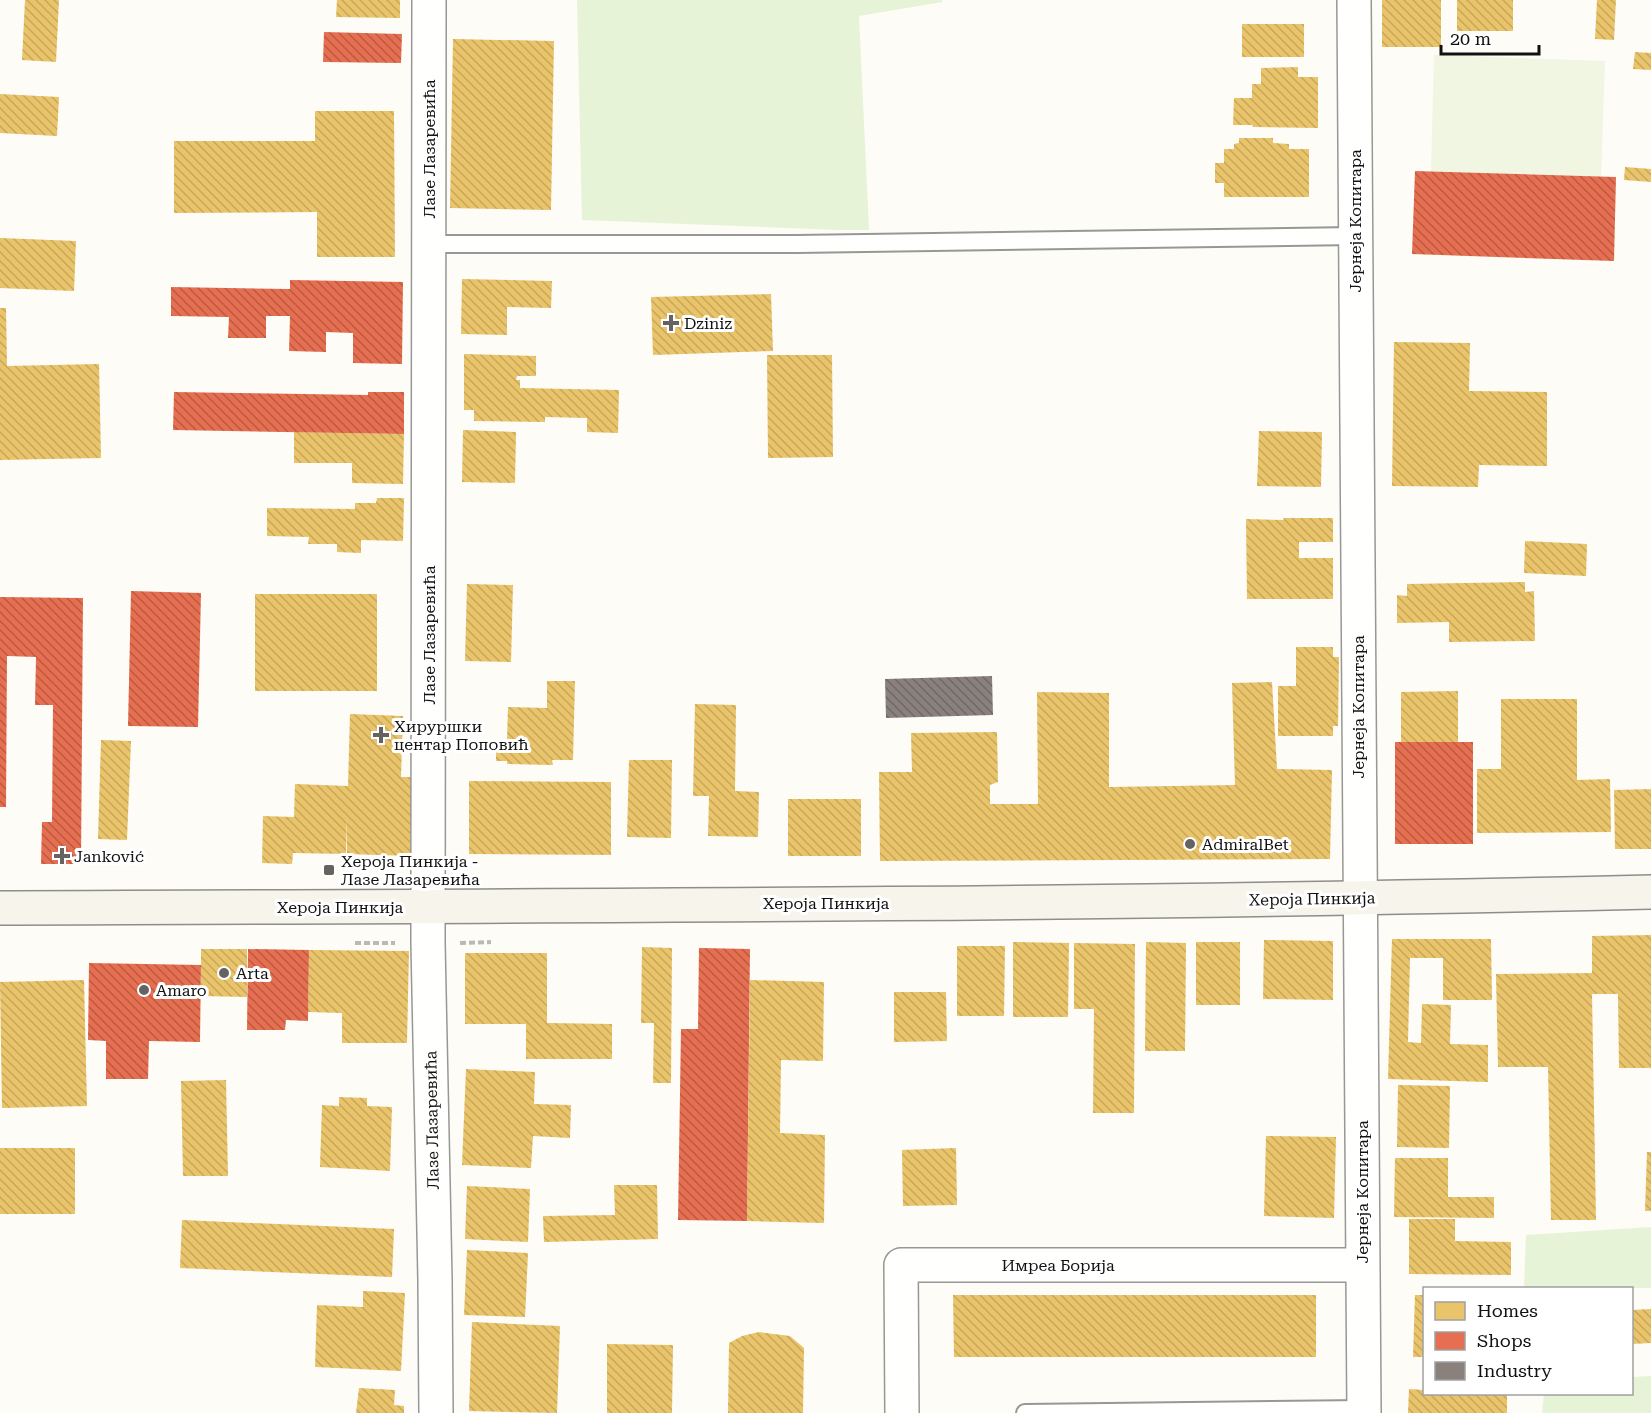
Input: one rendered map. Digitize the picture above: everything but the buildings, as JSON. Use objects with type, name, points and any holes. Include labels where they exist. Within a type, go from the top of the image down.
[{"type":"street","name":"Лазе Лазаревића","points":[[429,0],[428,943],[436,1413]]},
{"type":"street","name":"Јернеја Копитара","points":[[1354,0],[1364,1411]]},
{"type":"street","name":"Хероја Пинкија","points":[[0,908],[429,907],[1360,899],[1651,892]]},
{"type":"street","name":"Имреа Борија","points":[[902,1413],[901,1265],[1362,1265]]},
{"type":"lane","points":[[429,244],[797,244],[1355,236]]},
{"type":"lane","points":[[1025,1413],[1364,1411]]},
{"type":"path","points":[[428,943],[499,942]]},
{"type":"green space","points":[[577,0],[942,0],[942,2],[859,16],[869,230],[582,220]]},
{"type":"green space","points":[[1434,55],[1605,61],[1601,177],[1431,171]]},
{"type":"green space","points":[[1651,1227],[1651,1288],[1524,1287],[1526,1235]]},
{"type":"green space","points":[[1651,1376],[1651,1413],[1542,1413],[1544,1395],[1633,1395],[1633,1377]]},
{"type":"place","name":"Dziniz","points":[[671,323]]},
{"type":"place","name":"Хируршки центар Поповић","points":[[381,735]]},
{"type":"place","name":"AdmiralBet","points":[[1190,844]]},
{"type":"place","name":"Janković","points":[[62,856]]},
{"type":"place","name":"Хероја Пинкија - Лазе Лазаревића","points":[[329,870]]},
{"type":"place","name":"Arta","points":[[224,973]]},
{"type":"place","name":"Amaro","points":[[144,990]]}]
